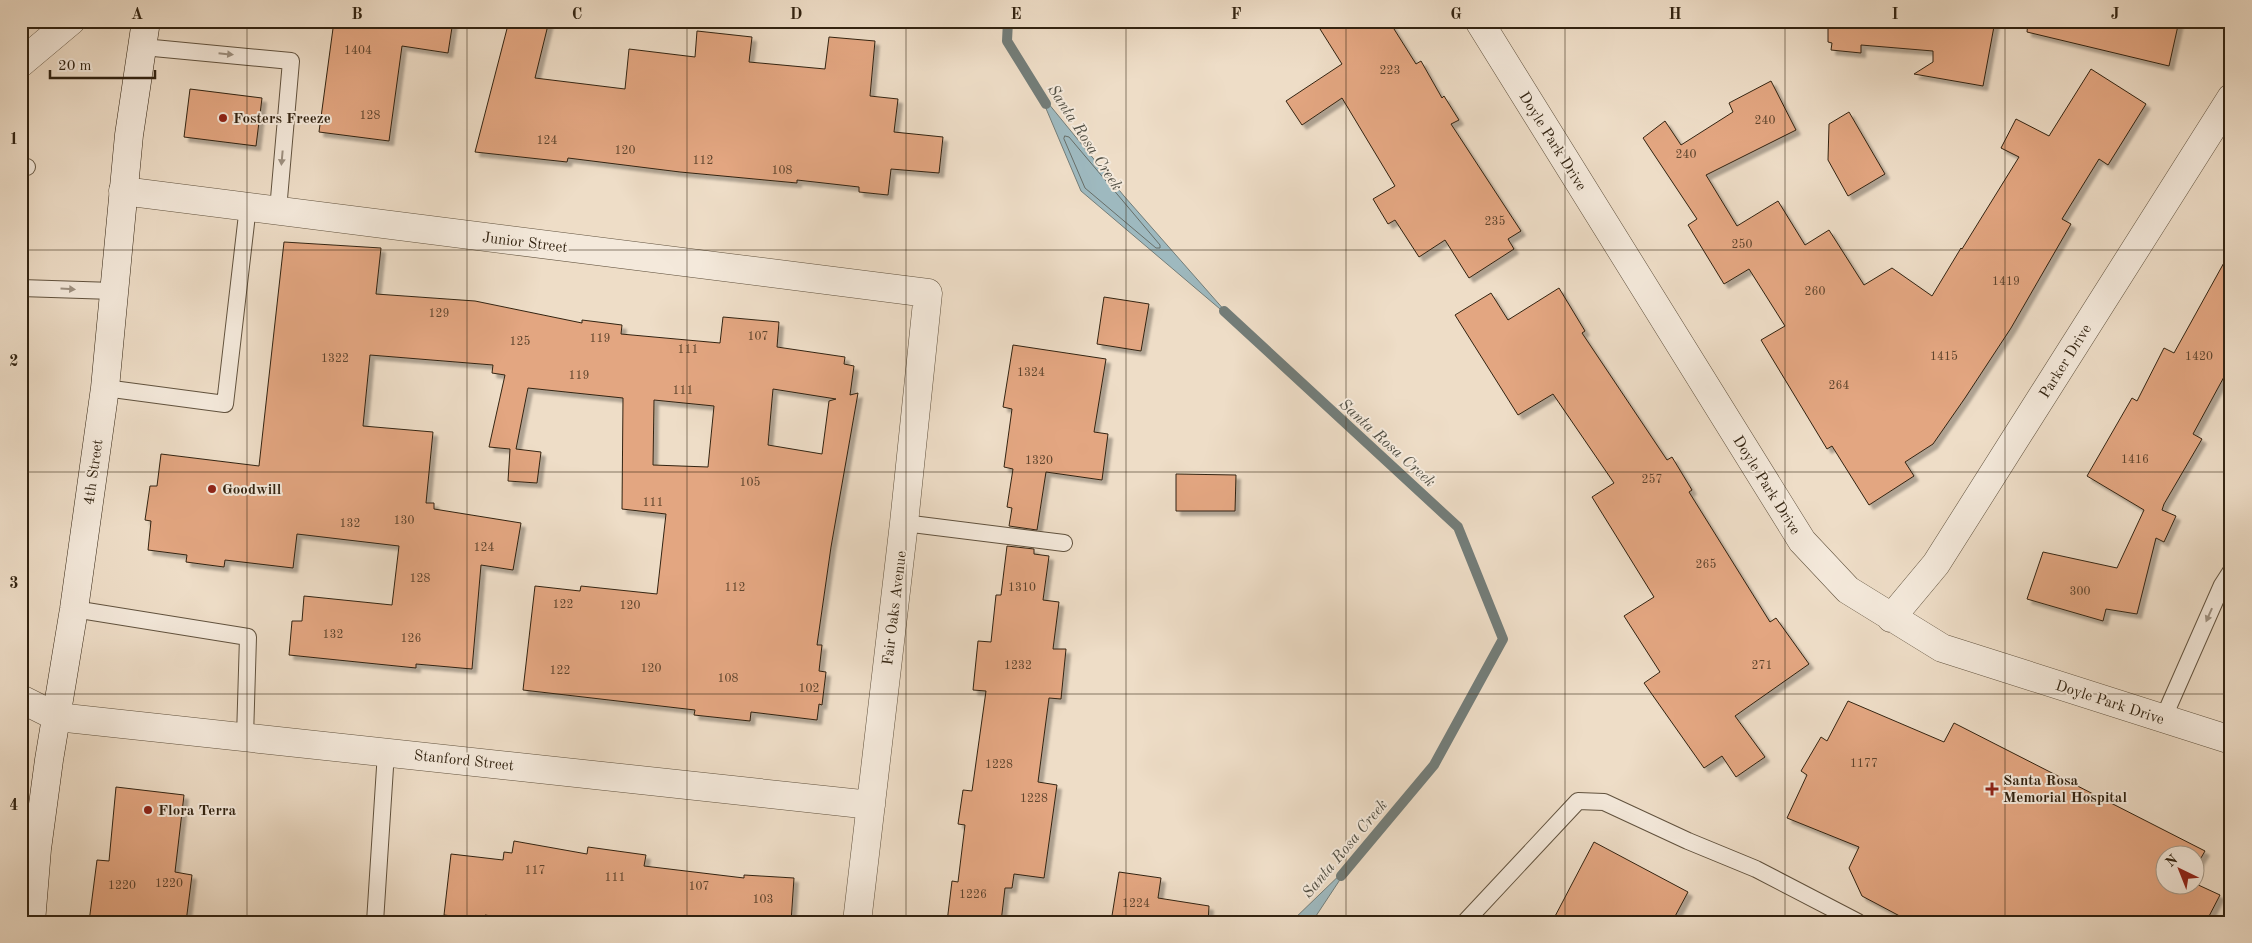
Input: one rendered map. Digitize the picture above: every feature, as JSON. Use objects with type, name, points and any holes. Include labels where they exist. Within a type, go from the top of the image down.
[{"type":"street","points":[[21,63],[71,21]]},
{"type":"street","name":"Doyle Park Drive","points":[[1479,21],[1802,541],[1848,590],[1942,648],[2231,740]]},
{"type":"street","name":"4th Street","points":[[31,922],[29,852],[57,717],[74,609],[105,388],[128,135],[145,34]]},
{"type":"street","name":"Parker Drive","points":[[1891,618],[1936,564],[2231,98]]},
{"type":"street","name":"Junior Street","points":[[123,191],[928,293]]},
{"type":"street","name":"Fair Oaks Avenue","points":[[857,922],[904,523],[928,293]]},
{"type":"street","points":[[21,699],[57,717]]},
{"type":"street","name":"Stanford Street","points":[[57,717],[871,806]]},
{"type":"lane","points":[[145,34],[290,61],[278,210]]},
{"type":"lane","points":[[105,388],[225,404],[248,206]]},
{"type":"lane","points":[[21,288],[113,291]]},
{"type":"lane","points":[[904,523],[1064,543]]},
{"type":"lane","points":[[2163,719],[2222,585],[2231,571]]},
{"type":"lane","points":[[74,609],[248,637],[245,737]]},
{"type":"lane","points":[[375,922],[386,752]]},
{"type":"lane","points":[[1466,922],[1578,802],[1604,802],[1688,841],[1756,869],[1858,922]]},
{"type":"water","points":[[1039,92],[1124,196],[1233,320],[1081,191]]},
{"type":"water","points":[[1349,866],[1312,922],[1291,922]]},
{"type":"building","points":[[334,21],[453,21],[448,53],[402,46],[389,141],[319,132]]},
{"type":"building","points":[[509,21],[549,21],[535,78],[625,89],[629,49],[695,57],[697,31],[752,37],[749,62],[825,69],[829,37],[875,41],[870,96],[898,99],[894,132],[943,137],[939,173],[891,169],[888,195],[859,192],[859,187],[797,180],[797,183],[680,172],[568,158],[567,162],[475,152]]},
{"type":"building","points":[[1315,21],[1389,21],[1416,64],[1421,61],[1442,98],[1444,96],[1459,120],[1451,124],[1521,231],[1508,239],[1514,249],[1469,278],[1445,240],[1419,257],[1395,220],[1388,224],[1373,199],[1395,186],[1342,98],[1302,125],[1286,101],[1342,64]]},
{"type":"building","points":[[1828,21],[1995,21],[1983,86],[1914,74],[1933,62],[1933,51],[1861,45],[1861,53],[1831,50],[1832,43],[1828,42]]},
{"type":"building","points":[[2028,21],[2179,21],[2169,66],[2027,32]]},
{"type":"building","points":[[2091,69],[2146,104],[2108,165],[2099,159],[2062,219],[2071,224],[2011,328],[1965,398],[1933,444],[1905,462],[1914,476],[1869,505],[1832,446],[1827,449],[1761,340],[1785,326],[1749,269],[1724,284],[1688,225],[1697,219],[1643,138],[1665,121],[1681,145],[1733,112],[1729,103],[1771,81],[1796,130],[1706,175],[1737,226],[1778,201],[1805,245],[1829,230],[1864,285],[1892,268],[1932,296],[2019,157],[2001,148],[2016,119],[2049,136]]},
{"type":"building","name":"Fosters Freeze","points":[[190,89],[262,98],[256,146],[184,137]]},
{"type":"building","points":[[1849,112],[1885,174],[1848,196],[1828,160],[1829,124]]},
{"type":"building","points":[[284,242],[381,248],[376,294],[475,301],[582,323],[582,320],[622,325],[621,334],[720,343],[723,317],[779,322],[777,347],[845,357],[844,364],[854,366],[850,395],[858,393],[831,547],[817,645],[822,645],[819,671],[826,672],[822,705],[819,704],[817,720],[751,712],[750,721],[694,715],[695,710],[523,690],[535,586],[580,591],[581,586],[657,594],[666,514],[622,509],[623,398],[528,388],[516,449],[541,452],[537,483],[508,481],[510,449],[489,447],[505,375],[492,373],[493,365],[370,355],[363,426],[433,432],[426,503],[434,503],[434,509],[521,523],[513,570],[481,565],[472,669],[416,664],[416,668],[289,655],[292,621],[302,621],[304,596],[392,605],[399,546],[297,534],[293,568],[225,560],[224,567],[186,562],[187,555],[148,550],[151,521],[145,520],[150,486],[157,486],[161,454],[259,466]],"holes":[[[773,389],[836,399],[829,401],[822,454],[768,445]],[[654,400],[714,406],[708,467],[653,465]]]},
{"type":"building","points":[[2231,250],[2231,364],[2193,434],[2202,439],[2164,504],[2162,510],[2176,516],[2164,542],[2156,538],[2137,614],[2106,609],[2103,621],[2027,599],[2043,552],[2117,568],[2144,510],[2087,476],[2132,398],[2137,401],[2164,348],[2174,353]]},
{"type":"building","points":[[1559,288],[1585,331],[1582,333],[1667,460],[1672,457],[1692,490],[1689,492],[1770,622],[1776,618],[1809,664],[1735,716],[1765,757],[1736,777],[1722,756],[1704,768],[1644,683],[1660,672],[1624,616],[1654,597],[1592,497],[1614,483],[1553,394],[1518,415],[1455,315],[1491,293],[1508,320]]},
{"type":"building","points":[[1104,297],[1149,304],[1141,351],[1097,344]]},
{"type":"building","points":[[1013,345],[1106,359],[1094,432],[1108,434],[1102,480],[1046,472],[1037,530],[1009,526],[1012,508],[1007,507],[1013,469],[1004,467],[1012,409],[1003,407]]},
{"type":"building","points":[[1176,474],[1236,475],[1235,511],[1176,511]]},
{"type":"building","points":[[1007,546],[1034,549],[1034,554],[1049,556],[1043,600],[1059,602],[1053,649],[1066,649],[1061,699],[1049,698],[1038,782],[1057,785],[1044,878],[1014,874],[1012,888],[1005,888],[1001,922],[947,922],[952,881],[958,882],[965,825],[958,824],[963,790],[972,791],[986,691],[973,690],[978,641],[991,642],[996,595],[1001,595]]},
{"type":"building","points":[[1848,701],[1944,742],[1954,723],[2195,846],[2154,846],[2154,896],[2204,896],[2204,888],[2220,895],[2206,922],[1911,922],[1862,896],[1849,868],[1859,847],[1787,818],[1807,775],[1801,771],[1821,737],[1827,741]]},
{"type":"building","points":[[116,787],[184,795],[175,872],[192,875],[186,922],[89,922],[97,860],[109,861]]},
{"type":"building","points":[[514,841],[587,854],[588,847],[646,855],[644,866],[744,878],[744,875],[794,878],[791,922],[527,922],[485,915],[484,920],[444,915],[451,854],[503,860],[504,852],[512,853]]},
{"type":"building","points":[[1594,842],[1688,892],[1672,922],[1552,922]]},
{"type":"building","points":[[1119,872],[1161,878],[1158,898],[1209,906],[1208,922],[1111,922]]},
{"type":"waterway","name":"Santa Rosa Creek","points":[[1008,21],[1007,41],[1046,104]]},
{"type":"waterway","name":"Santa Rosa Creek","points":[[1224,311],[1458,527],[1503,639],[1434,765],[1341,876]]},
{"type":"place","name":"Fosters Freeze","points":[[223,118]]},
{"type":"place","name":"Goodwill","points":[[212,489]]},
{"type":"place","name":"Santa Rosa Memorial Hospital","points":[[1992,789]]},
{"type":"place","name":"Flora Terra","points":[[148,810]]}]
